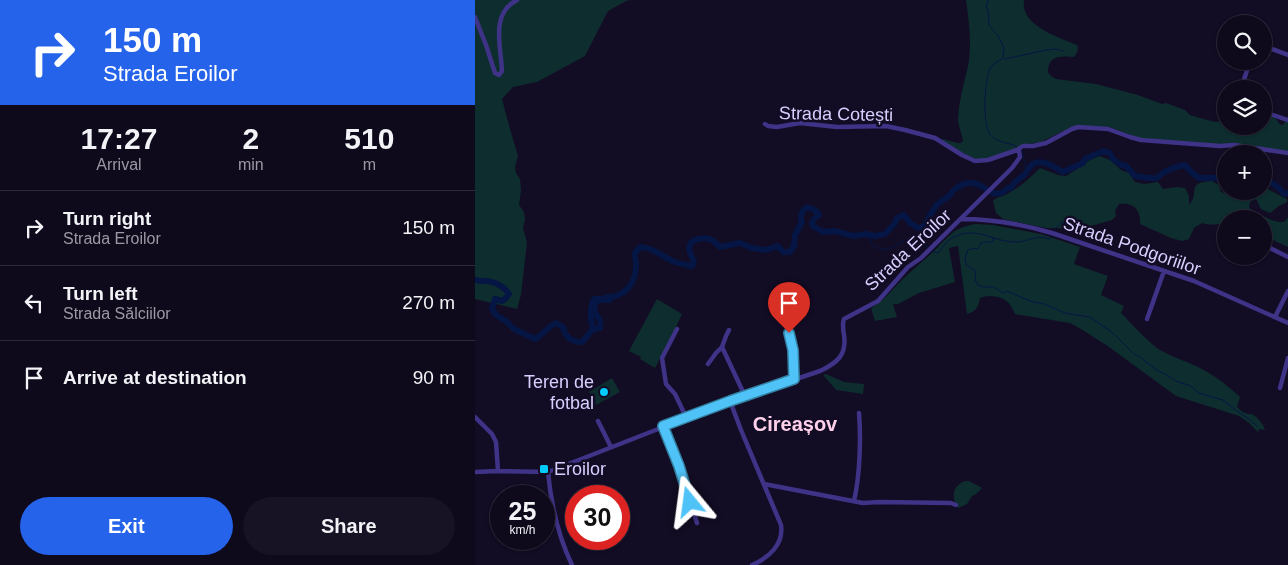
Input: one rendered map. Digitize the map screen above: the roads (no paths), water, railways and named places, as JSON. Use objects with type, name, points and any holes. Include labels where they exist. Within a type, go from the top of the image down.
[{"type":"street","points":[[475,18],[495,73],[499,76],[502,71],[499,19],[505,9],[517,0]]},
{"type":"street","points":[[1272,49],[1288,56]]},
{"type":"street","points":[[1272,115],[1288,120]]},
{"type":"street","name":"Strada Cotești","points":[[765,124],[771,126],[791,126],[800,123],[837,127],[867,126],[895,128],[935,138],[962,156],[975,161],[988,160],[1017,150]]},
{"type":"street","points":[[1017,150],[1023,146],[1046,143],[1072,129],[1092,127],[1107,129],[1141,140],[1220,146],[1234,145],[1288,153]]},
{"type":"street","name":"Strada Eroilor","points":[[475,472],[548,472],[686,417],[820,371],[832,365],[846,346],[844,319],[878,301],[908,267],[930,249],[1012,168],[1019,157],[1019,151],[1017,150]]},
{"type":"street","name":"Strada Podgoriilor","points":[[961,219],[1029,226],[1052,233],[1194,281],[1288,323]]},
{"type":"street","points":[[1272,249],[1288,257]]},
{"type":"street","points":[[1147,319],[1164,271]]},
{"type":"street","points":[[1275,317],[1288,291]]},
{"type":"street","points":[[677,329],[662,358],[666,384],[675,394],[686,417]]},
{"type":"street","points":[[708,364],[722,347],[729,330]]},
{"type":"street","points":[[789,333],[793,350],[794,379]]},
{"type":"street","points":[[722,347],[745,396]]},
{"type":"street","points":[[1280,388],[1288,358]]},
{"type":"street","points":[[730,401],[782,530],[781,538],[771,554],[751,565]]},
{"type":"street","points":[[854,501],[860,431],[859,413]]},
{"type":"street","points":[[475,417],[492,434],[496,442],[498,471]]},
{"type":"street","points":[[598,421],[611,446]]},
{"type":"street","points":[[663,426],[679,466],[697,523]]},
{"type":"street","points":[[548,472],[549,486],[560,536],[572,565]]},
{"type":"street","points":[[764,484],[863,503],[951,503],[955,505]]},
{"type":"waterway","points":[[988,0],[986,8],[988,9],[989,25],[999,37],[1004,48],[1003,58],[991,67],[987,81],[986,123],[991,136],[1016,146]]},
{"type":"waterway","points":[[1005,59],[1046,50],[1056,49],[1063,51]]},
{"type":"waterway","points":[[1021,150],[1028,172]]},
{"type":"waterway","points":[[611,297],[622,293],[632,282],[636,271],[635,253],[640,247],[654,251],[675,262],[692,266],[694,261],[689,248],[694,240],[701,238],[710,239],[720,247],[740,243],[752,248],[766,250],[777,246],[783,252],[790,252],[794,246],[795,235],[802,222],[801,214],[807,207],[818,213],[819,215],[812,223],[813,226],[823,232],[834,231],[854,236],[885,234],[897,218],[904,215],[910,223],[918,228],[924,226],[937,205],[960,186],[968,183],[977,184],[998,194],[1011,188],[1030,166],[1037,162],[1048,164],[1063,172],[1083,163],[1085,159],[1104,151],[1110,153],[1112,158],[1121,165],[1126,166],[1135,176],[1157,178],[1169,170],[1185,165],[1199,178],[1217,178]]},
{"type":"waterway","points":[[1272,184],[1283,193],[1288,193]]},
{"type":"waterway","points":[[1054,231],[1061,223],[1070,220]]},
{"type":"waterway","points":[[932,251],[939,252],[949,240],[967,233],[1016,242],[1039,237],[1050,239],[1052,235]]},
{"type":"waterway","points":[[863,235],[870,240],[872,245],[879,248],[886,249],[913,238],[928,248]]},
{"type":"waterway","points":[[992,238],[994,239],[992,242],[983,242],[978,249],[968,250],[965,258],[966,265],[976,271],[975,280],[978,285],[994,287],[1003,293],[1007,291],[1065,313],[1093,319],[1113,333],[1134,354],[1155,369],[1176,381],[1191,386],[1199,393],[1223,400],[1258,427]]},
{"type":"waterway","points":[[475,280],[488,281],[506,290],[509,294],[502,301],[495,299],[492,309],[496,315],[514,329],[535,339],[556,323],[563,327],[565,334],[569,338],[578,342],[582,342],[593,329]]},
{"type":"waterway","points":[[611,297],[610,300],[599,300],[593,304],[594,312],[599,319],[600,328],[593,329],[591,314],[592,306],[594,299],[611,297]]},
{"type":"place","name":"Teren de fotbal","points":[[604,392]]},
{"type":"place","name":"Eroilor","points":[[544,469]]},
{"type":"district","name":"Cireașov","points":[[795,424]]}]
